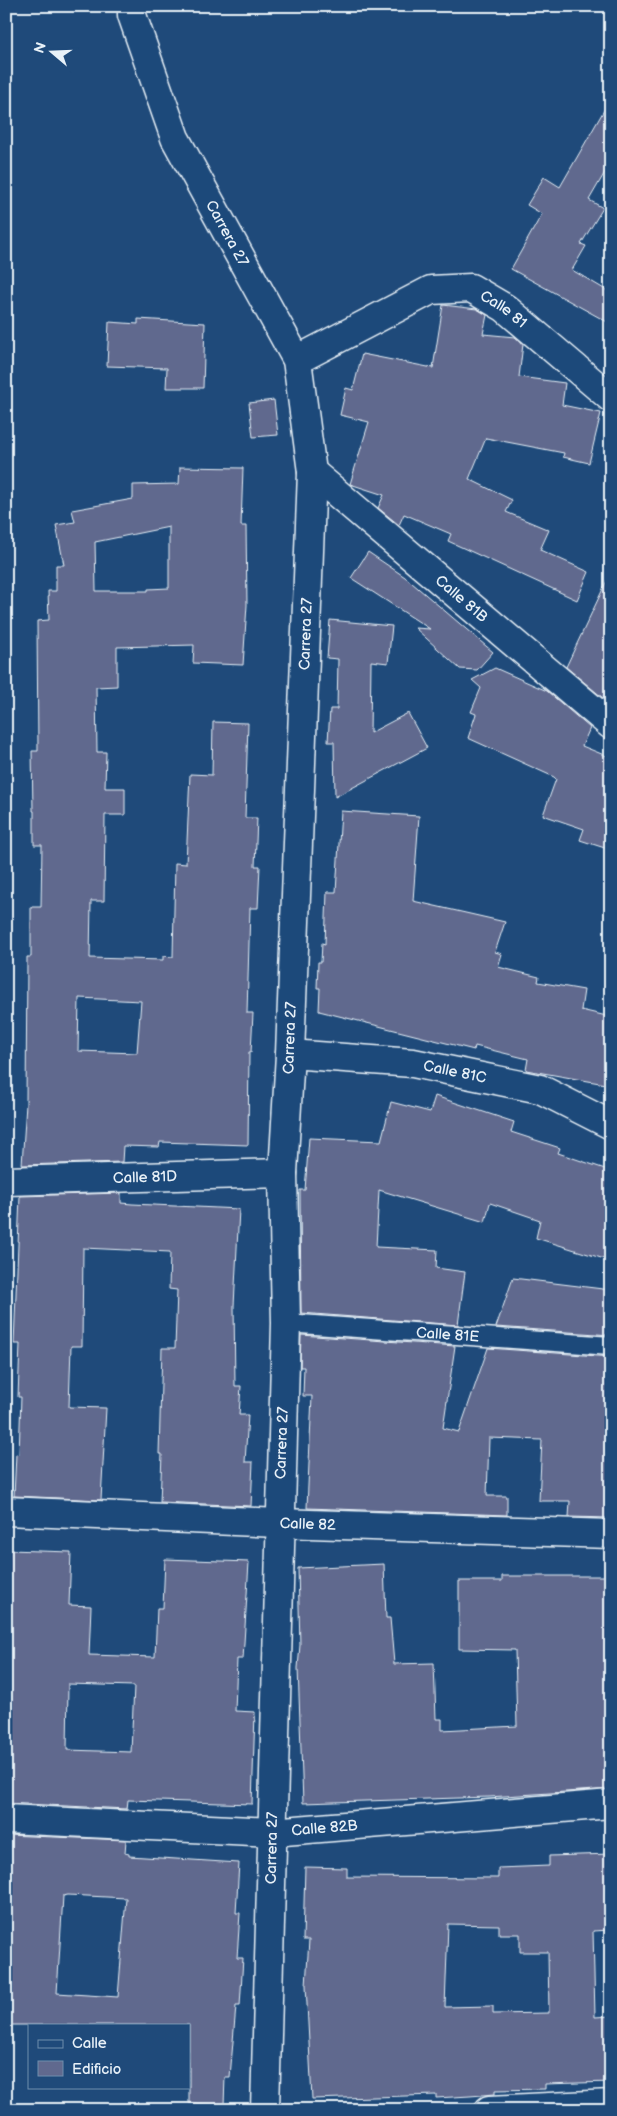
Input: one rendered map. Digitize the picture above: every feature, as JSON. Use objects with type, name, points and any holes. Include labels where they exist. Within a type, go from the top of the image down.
[{"type":"street","name":"Carrera 27","points":[[132,6],[132,15],[175,138],[297,360],[312,472],[290,1054],[283,1173],[286,1323],[279,1523],[265,2110]]},
{"type":"street","name":"Calle 81","points":[[297,360],[431,290],[471,288],[505,308],[611,398]]},
{"type":"street","name":"Calle 81B","points":[[312,472],[611,726]]},
{"type":"street","name":"Calle 81C","points":[[290,1054],[413,1063],[540,1089],[611,1125]]},
{"type":"street","name":"Calle 81D","points":[[6,1181],[283,1173]]},
{"type":"street","name":"Calle 82","points":[[6,1511],[279,1523],[611,1534]]},
{"type":"street","name":"Calle 82B","points":[[6,1819],[272,1832],[611,1804]]},
{"type":"street","points":[[489,2110],[611,2104]]},
{"type":"lane","name":"Calle 81E","points":[[286,1323],[611,1346]]},
{"type":"building","points":[[611,98],[611,162],[589,200],[603,208],[581,244],[586,246],[572,270],[611,293],[611,324],[511,269],[542,214],[527,205],[544,177],[560,187]]},
{"type":"building","points":[[443,305],[477,309],[487,315],[483,334],[515,337],[523,344],[519,377],[565,383],[562,405],[601,413],[589,463],[563,457],[564,453],[486,438],[469,479],[512,500],[506,512],[549,530],[540,550],[589,572],[577,600],[448,541],[451,534],[404,514],[399,525],[378,508],[384,495],[350,484],[369,422],[340,415],[346,388],[353,390],[362,354],[433,368]]},
{"type":"building","points":[[138,319],[205,323],[203,388],[166,388],[167,368],[107,366],[109,322],[138,324]]},
{"type":"building","points":[[274,400],[278,435],[253,437],[249,403]]},
{"type":"building","points":[[180,467],[243,468],[241,526],[246,526],[247,605],[243,665],[193,663],[194,645],[117,647],[117,686],[96,687],[97,752],[106,752],[105,788],[125,788],[125,815],[105,815],[104,901],[91,901],[90,958],[163,960],[163,956],[173,957],[175,863],[186,864],[190,774],[212,775],[213,722],[248,723],[245,818],[257,818],[255,866],[260,866],[258,908],[250,908],[247,1013],[253,1013],[251,1052],[249,1052],[248,1145],[160,1142],[159,1147],[123,1146],[122,1162],[22,1165],[26,1104],[27,957],[31,957],[31,907],[41,907],[42,845],[34,845],[32,751],[38,751],[37,621],[49,620],[48,591],[56,591],[56,565],[64,565],[56,525],[75,522],[72,510],[133,499],[133,485],[179,484]],"holes":[[[169,527],[169,588],[148,589],[148,591],[96,591],[95,542]],[[79,998],[141,1001],[137,1053],[78,1051]]]},
{"type":"building","points":[[368,552],[405,577],[493,652],[477,670],[460,669],[415,628],[430,629],[351,578]]},
{"type":"building","points":[[611,572],[611,680],[603,698],[566,667]]},
{"type":"building","points":[[330,620],[392,626],[388,663],[371,661],[370,733],[408,713],[427,748],[335,797],[334,742],[328,742],[330,709],[337,709],[338,659],[327,658]]},
{"type":"building","points":[[495,668],[547,691],[590,728],[582,746],[609,757],[607,763],[611,764],[611,850],[580,840],[584,829],[543,815],[556,779],[554,777],[468,738],[476,714],[471,712],[481,688],[472,680]]},
{"type":"building","points":[[341,811],[419,816],[413,901],[505,922],[495,952],[502,954],[498,967],[539,977],[538,982],[584,990],[581,1010],[611,1017],[611,1085],[526,1070],[528,1059],[475,1046],[474,1050],[319,1011],[320,988],[317,988],[318,962],[321,962],[322,943],[325,944],[327,892],[336,892]]},
{"type":"building","points":[[435,1096],[514,1122],[511,1132],[560,1148],[558,1153],[611,1171],[611,1261],[536,1238],[540,1220],[490,1203],[485,1222],[379,1190],[376,1247],[437,1250],[436,1268],[465,1272],[458,1325],[301,1313],[300,1190],[305,1190],[309,1138],[381,1141],[391,1102],[430,1112]]},
{"type":"building","points":[[121,1193],[121,1203],[239,1209],[234,1306],[235,1386],[241,1386],[239,1415],[248,1415],[245,1462],[253,1462],[251,1506],[160,1502],[162,1454],[159,1454],[162,1348],[175,1348],[177,1290],[169,1289],[170,1252],[83,1248],[82,1346],[71,1346],[69,1407],[106,1408],[101,1500],[14,1496],[16,1454],[19,1455],[21,1397],[18,1397],[20,1344],[14,1344],[20,1196]]},
{"type":"building","points":[[513,1278],[611,1290],[611,1335],[496,1327]]},
{"type":"building","points":[[301,1335],[455,1346],[443,1428],[459,1432],[488,1348],[611,1357],[611,1518],[569,1517],[570,1501],[539,1501],[542,1440],[489,1438],[487,1496],[507,1496],[507,1515],[307,1508],[312,1396],[303,1396],[304,1367],[300,1367]]},
{"type":"building","points":[[9,1550],[71,1552],[69,1605],[91,1606],[89,1655],[155,1657],[157,1608],[163,1608],[165,1559],[249,1562],[243,1659],[237,1659],[235,1711],[255,1712],[252,1804],[128,1800],[127,1809],[6,1803],[6,1624]],"holes":[[[68,1684],[134,1686],[131,1752],[67,1750]]]},
{"type":"building","points":[[384,1564],[386,1618],[390,1618],[394,1664],[434,1663],[436,1719],[442,1719],[442,1730],[517,1726],[515,1650],[459,1649],[459,1581],[502,1581],[502,1576],[611,1576],[611,1789],[489,1797],[303,1803],[298,1668],[300,1645],[298,1568]]},
{"type":"building","points":[[6,1835],[126,1840],[125,1853],[129,1854],[129,1856],[239,1863],[236,1913],[240,1913],[237,1958],[243,1958],[240,2006],[236,2006],[230,2077],[225,2077],[224,2105],[189,2103],[190,2024],[6,2025]],"holes":[[[63,1896],[126,1898],[118,1997],[57,1993]]]},
{"type":"building","points":[[611,1854],[611,1930],[593,1931],[595,2017],[611,2016],[611,2082],[545,2084],[545,2089],[495,2090],[495,2094],[436,2098],[436,2095],[312,2099],[306,1985],[309,1940],[303,1940],[305,1867],[347,1868],[347,1877],[498,1878],[498,1868],[549,1866],[549,1856]],"holes":[[[448,1924],[499,1925],[499,1934],[520,1934],[520,1952],[548,1952],[549,2013],[493,2014],[493,2006],[445,2007]]]}]
